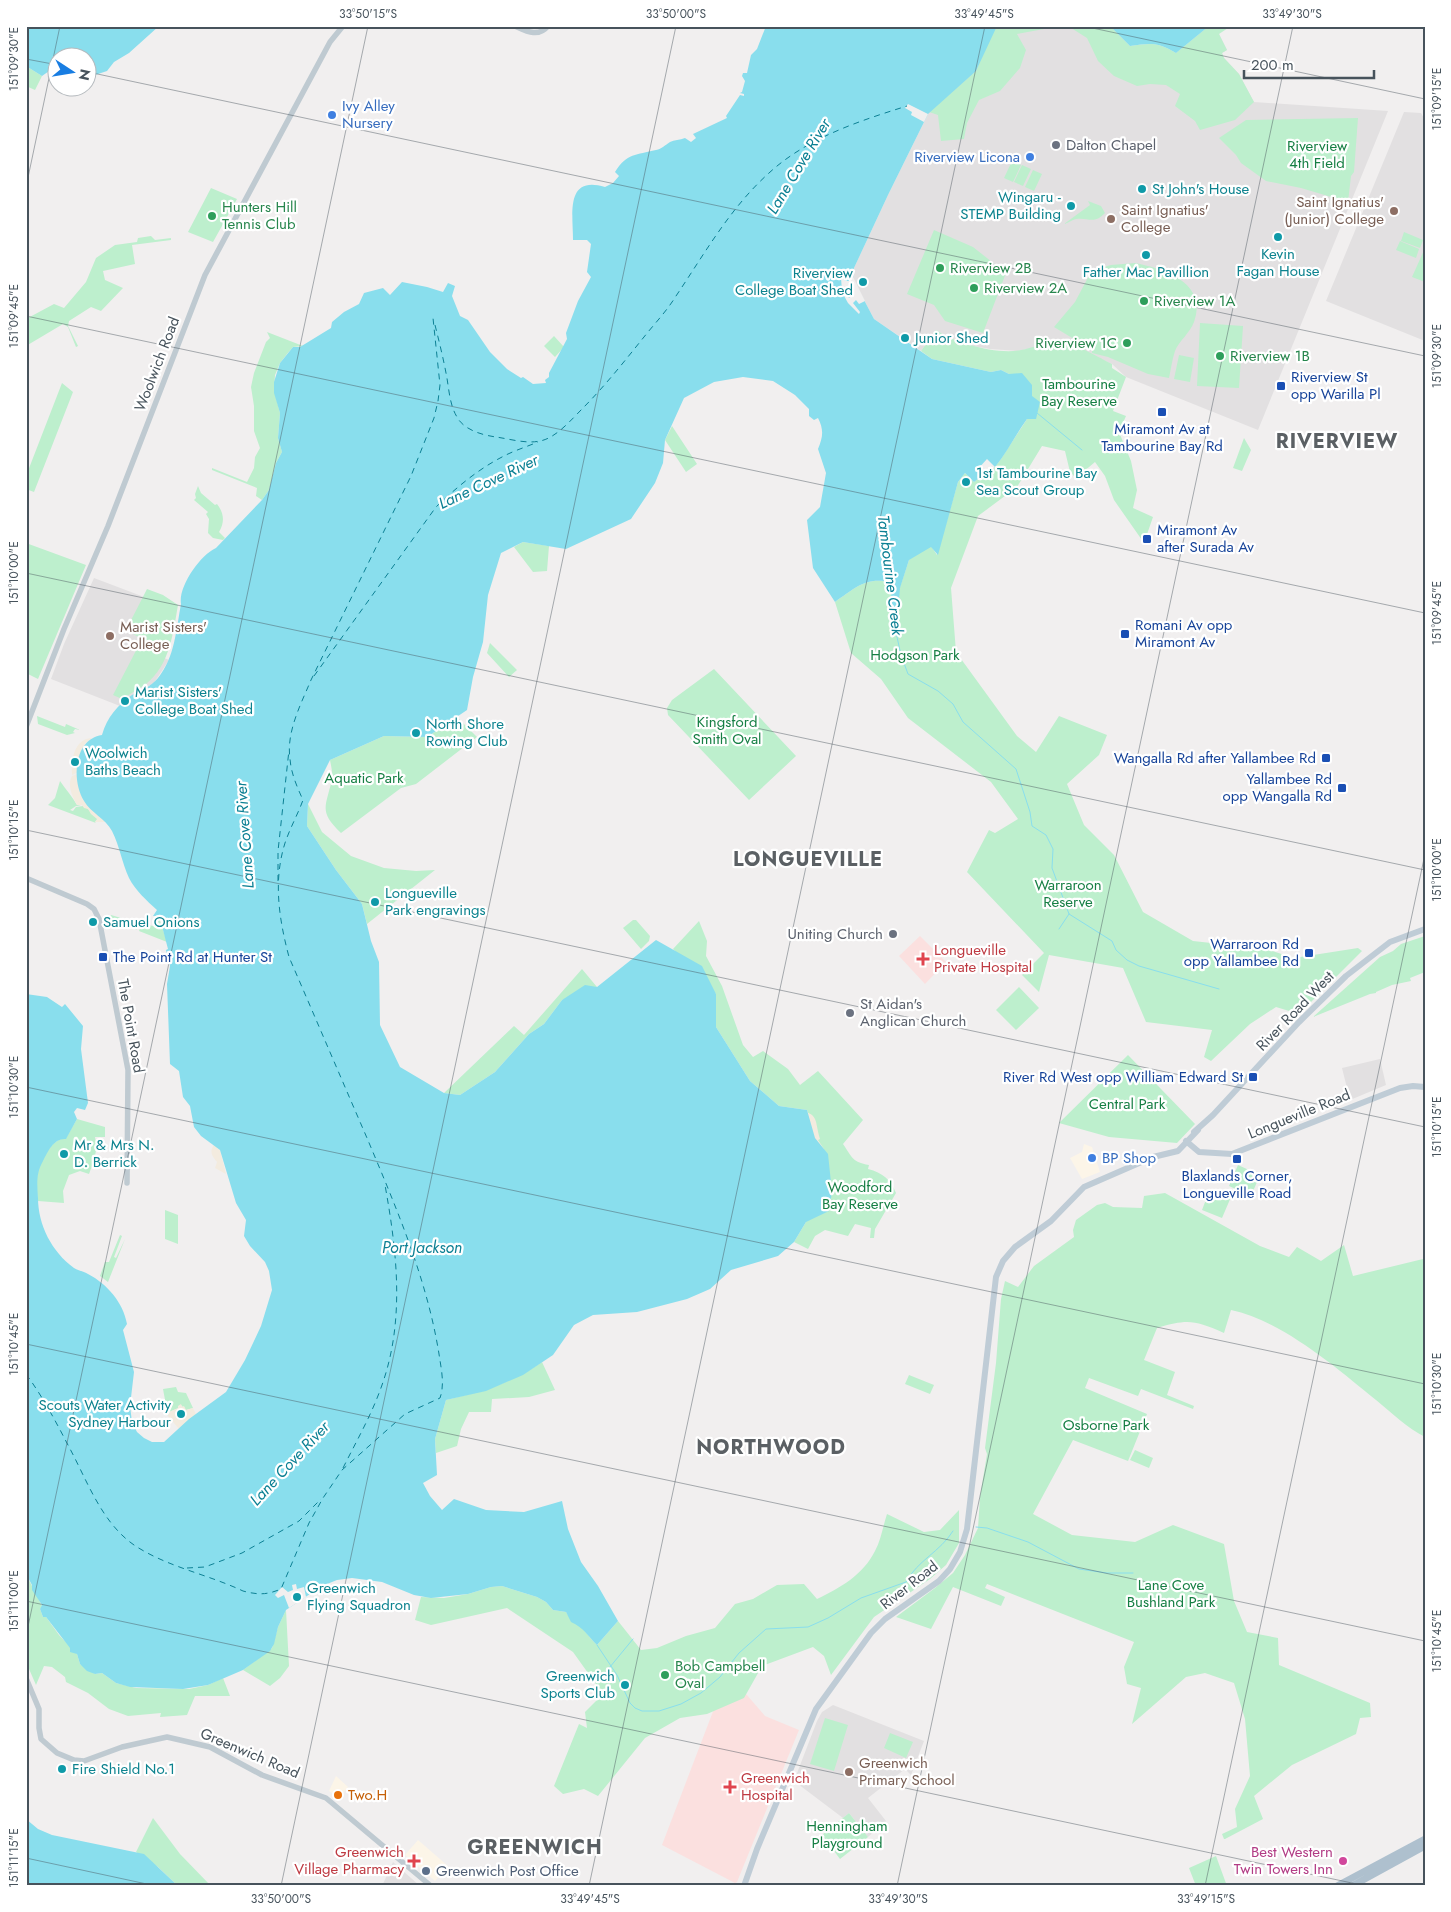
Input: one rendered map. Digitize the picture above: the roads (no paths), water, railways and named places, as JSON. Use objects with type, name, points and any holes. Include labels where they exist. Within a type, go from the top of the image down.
[{"type":"main road","name":"River Road West","points":[[1186,1142],[1299,1022],[1346,976],[1390,942],[1425,928]]},
{"type":"main road","name":"Longueville Road","points":[[1186,1142],[1199,1152],[1232,1154],[1400,1088],[1425,1087]]},
{"type":"main road","name":"River Road","points":[[744,1886],[757,1849],[816,1710],[871,1633],[885,1619],[939,1581],[950,1569],[960,1552],[968,1522],[996,1277],[1003,1261],[1015,1247],[1051,1221],[1084,1187],[1131,1166],[1158,1151],[1178,1147],[1186,1142]]},
{"type":"main road","points":[[1349,1884],[1425,1839]]},
{"type":"main road","points":[[1337,1886],[1349,1884],[1425,1846]]},
{"type":"street","name":"Woolwich Road","points":[[26,727],[64,629],[108,526],[205,275],[330,42],[343,26]]},
{"type":"street","points":[[515,26],[529,32],[539,33],[548,26]]},
{"type":"street","name":"The Point Road","points":[[26,878],[92,907],[99,919],[128,1070],[127,1183]]},
{"type":"street","name":"Greenwich Road","points":[[26,1678],[39,1708],[41,1739],[57,1753],[74,1760],[84,1761],[122,1747],[167,1737],[210,1747],[266,1776],[326,1798],[431,1886]]},
{"type":"water","points":[[26,26],[159,26],[129,53],[114,62],[107,71],[98,74],[98,48],[48,48],[48,72],[42,76],[26,66]]},
{"type":"water","name":"Port Jackson","points":[[766,26],[997,26],[976,71],[928,114],[854,268],[853,279],[874,319],[932,359],[991,372],[1001,370],[1009,374],[1022,373],[1032,385],[1032,396],[1040,402],[1036,419],[1027,419],[995,467],[987,459],[977,470],[983,475],[974,482],[965,473],[958,482],[938,555],[931,547],[909,560],[900,588],[898,613],[893,621],[889,582],[873,581],[860,585],[835,602],[813,568],[807,520],[820,507],[826,473],[818,449],[822,434],[818,418],[814,420],[809,416],[809,409],[795,395],[773,381],[743,377],[714,382],[684,398],[665,440],[663,463],[655,483],[631,519],[566,549],[523,542],[501,553],[488,595],[483,642],[473,677],[467,710],[427,737],[384,736],[330,760],[308,804],[307,826],[336,870],[362,904],[371,941],[379,962],[380,1025],[400,1067],[444,1093],[460,1095],[495,1072],[529,1034],[544,1024],[562,1000],[585,985],[597,987],[656,940],[702,966],[716,994],[716,1027],[750,1081],[779,1106],[807,1110],[815,1138],[828,1154],[832,1192],[829,1211],[806,1222],[794,1242],[778,1256],[731,1270],[710,1289],[687,1299],[637,1312],[593,1315],[574,1325],[553,1355],[523,1375],[486,1391],[446,1400],[435,1439],[437,1475],[423,1483],[430,1496],[442,1510],[454,1499],[486,1510],[524,1512],[562,1501],[568,1529],[581,1562],[598,1586],[618,1621],[597,1645],[582,1629],[571,1622],[566,1612],[553,1610],[546,1602],[537,1597],[502,1586],[491,1587],[468,1594],[431,1598],[414,1595],[382,1582],[352,1578],[337,1580],[322,1586],[286,1610],[270,1651],[243,1670],[208,1685],[183,1689],[130,1687],[116,1683],[102,1673],[95,1674],[87,1671],[80,1664],[77,1654],[70,1652],[70,1648],[46,1617],[43,1617],[40,1609],[42,1605],[32,1590],[32,1585],[26,1574],[28,1568],[26,1562],[26,994],[47,997],[62,1007],[65,1004],[83,1026],[81,1049],[88,1103],[85,1110],[77,1108],[74,1112],[77,1119],[66,1139],[58,1141],[52,1146],[41,1165],[37,1188],[39,1208],[44,1228],[59,1254],[74,1268],[95,1278],[108,1288],[122,1308],[127,1324],[123,1330],[134,1372],[130,1406],[132,1422],[137,1432],[152,1442],[164,1442],[189,1419],[226,1392],[245,1360],[261,1326],[272,1290],[269,1271],[265,1262],[250,1246],[244,1236],[246,1220],[236,1203],[220,1150],[201,1136],[194,1127],[190,1106],[183,1097],[179,1071],[170,1064],[167,984],[170,966],[163,930],[163,916],[153,916],[157,910],[132,882],[112,831],[84,801],[77,782],[78,762],[81,752],[93,738],[102,735],[110,717],[122,703],[149,686],[164,670],[176,633],[183,589],[191,572],[203,557],[216,548],[262,500],[269,490],[276,463],[282,452],[278,438],[280,413],[274,393],[274,382],[280,363],[293,347],[300,347],[331,328],[332,322],[344,312],[359,304],[364,293],[383,288],[390,295],[402,282],[443,292],[448,283],[455,286],[452,296],[460,316],[468,320],[490,352],[507,369],[521,378],[523,377],[533,384],[546,383],[545,380],[549,377],[549,373],[567,339],[566,333],[578,301],[591,277],[587,272],[591,244],[587,240],[573,240],[573,209],[577,192],[583,187],[592,185],[605,187],[613,183],[619,176],[615,172],[628,158],[662,148],[673,141],[685,138],[691,142],[696,138],[693,134],[727,118],[726,116],[740,95],[744,96],[744,94],[740,93],[745,81],[742,76],[743,73],[747,73],[751,55],[757,49]]},
{"type":"water","points":[[1110,26],[1209,26],[1176,53],[1154,44],[1130,46]]},
{"type":"water","points":[[26,1819],[38,1829],[52,1835],[144,1854],[178,1886],[26,1886]]},
{"type":"waterway","points":[[1037,413],[1082,450]]},
{"type":"waterway","name":"Tambourine Creek","points":[[893,619],[901,655],[908,674],[938,691],[953,704],[963,722],[1016,769],[1030,812],[1032,826],[1046,835],[1053,849],[1052,868],[1069,914],[1112,941],[1116,950],[1127,960],[1139,966],[1219,989]]},
{"type":"waterway","points":[[1059,929],[1069,914]]},
{"type":"waterway","points":[[976,1527],[987,1528],[1028,1542],[1079,1569],[1107,1573],[1133,1573]]},
{"type":"waterway","points":[[597,1645],[617,1675],[630,1703],[635,1708],[642,1711],[659,1711],[681,1704],[701,1693],[720,1677],[739,1653],[766,1629],[808,1627],[828,1618],[861,1598],[906,1582],[911,1574],[942,1545],[953,1531]]},
{"type":"waterway","points":[[605,1673],[633,1639]]},
{"type":"place","name":"Ivy Alley Nursery","points":[[332,115]]},
{"type":"place","name":"Dalton Chapel","points":[[1056,145]]},
{"type":"place","name":"Riverview Licona","points":[[1030,157]]},
{"type":"place","name":"St John's House","points":[[1142,189]]},
{"type":"place","name":"Wingaru - STEMP Building","points":[[1071,206]]},
{"type":"place","name":"Saint Ignatius' (Junior) College","points":[[1394,211]]},
{"type":"place","name":"Hunters Hill Tennis Club","points":[[212,216]]},
{"type":"place","name":"Saint Ignatius' College","points":[[1111,219]]},
{"type":"place","name":"Kevin Fagan House","points":[[1278,237]]},
{"type":"place","name":"Father Mac Pavillion","points":[[1146,255]]},
{"type":"place","name":"Riverview 2B","points":[[940,268]]},
{"type":"place","name":"Riverview College Boat Shed","points":[[863,282]]},
{"type":"place","name":"Riverview 2A","points":[[974,288]]},
{"type":"place","name":"Riverview 1A","points":[[1144,301]]},
{"type":"place","name":"Junior Shed","points":[[905,338]]},
{"type":"place","name":"Riverview 1C","points":[[1127,343]]},
{"type":"place","name":"Riverview 1B","points":[[1220,356]]},
{"type":"place","name":"Riverview St opp Warilla Pl","points":[[1281,386]]},
{"type":"place","name":"Miramont Av at Tambourine Bay Rd","points":[[1162,412]]},
{"type":"place","name":"1st Tambourine Bay Sea Scout Group","points":[[966,482]]},
{"type":"place","name":"Miramont Av after Surada Av","points":[[1147,539]]},
{"type":"place","name":"Romani Av opp Miramont Av","points":[[1125,634]]},
{"type":"place","name":"Marist Sisters' College","points":[[110,636]]},
{"type":"place","name":"Marist Sisters' College Boat Shed","points":[[125,701]]},
{"type":"place","name":"North Shore Rowing Club","points":[[416,733]]},
{"type":"place","name":"Wangalla Rd after Yallambee Rd","points":[[1326,758]]},
{"type":"place","name":"Woolwich Baths Beach","points":[[75,762]]},
{"type":"place","name":"Yallambee Rd opp Wangalla Rd","points":[[1342,788]]},
{"type":"place","name":"Longueville Park engravings","points":[[375,902]]},
{"type":"place","name":"Samuel Onions","points":[[93,922]]},
{"type":"place","name":"Uniting Church","points":[[893,934]]},
{"type":"place","name":"Warraroon Rd opp Yallambee Rd","points":[[1309,953]]},
{"type":"place","name":"The Point Rd at Hunter St","points":[[103,957]]},
{"type":"place","name":"Longueville Private Hospital","points":[[923,959]]},
{"type":"place","name":"St Aidan's Anglican Church","points":[[850,1013]]},
{"type":"place","name":"River Rd West opp William Edward St","points":[[1253,1077]]},
{"type":"place","name":"Mr & Mrs N. D. Berrick","points":[[64,1154]]},
{"type":"place","name":"BP Shop","points":[[1092,1158]]},
{"type":"place","name":"Blaxlands Corner, Longueville Road","points":[[1237,1159]]},
{"type":"place","name":"Scouts Water Activity Sydney Harbour","points":[[181,1414]]},
{"type":"place","name":"Greenwich Flying Squadron","points":[[297,1597]]},
{"type":"place","name":"Bob Campbell Oval","points":[[665,1675]]},
{"type":"place","name":"Greenwich Sports Club","points":[[625,1685]]},
{"type":"place","name":"Fire Shield No.1","points":[[62,1769]]},
{"type":"place","name":"Greenwich Primary School","points":[[849,1772]]},
{"type":"place","name":"Greenwich Hospital","points":[[730,1787]]},
{"type":"place","name":"Two.H","points":[[338,1795]]},
{"type":"place","name":"Greenwich Village Pharmacy","points":[[414,1861]]},
{"type":"place","name":"Best Western Twin Towers Inn","points":[[1343,1861]]},
{"type":"place","name":"Greenwich Post Office","points":[[426,1871]]},
{"type":"district","name":"RIVERVIEW","points":[[1337,441]]},
{"type":"district","name":"LONGUEVILLE","points":[[808,859]]},
{"type":"district","name":"NORTHWOOD","points":[[771,1447]]},
{"type":"district","name":"GREENWICH","points":[[535,1847]]},
{"type":"park label","name":"Riverview 4th Field","points":[[1317,154]]},
{"type":"park label","name":"Tambourine Bay Reserve","points":[[1079,392]]},
{"type":"park label","name":"Hodgson Park","points":[[915,655]]},
{"type":"park label","name":"Kingsford Smith Oval","points":[[727,730]]},
{"type":"park label","name":"Aquatic Park","points":[[364,778]]},
{"type":"park label","name":"Warraroon Reserve","points":[[1068,894]]},
{"type":"park label","name":"Central Park","points":[[1127,1104]]},
{"type":"park label","name":"Woodford Bay Reserve","points":[[860,1196]]},
{"type":"park label","name":"Osborne Park","points":[[1106,1425]]},
{"type":"park label","name":"Lane Cove Bushland Park","points":[[1171,1594]]},
{"type":"park label","name":"Henningham Playground","points":[[847,1834]]},
{"type":"water label","name":"Lane Cove River","points":[[798,166]]},
{"type":"water label","name":"Lane Cove River","points":[[488,481]]},
{"type":"water label","name":"Lane Cove River","points":[[244,835]]},
{"type":"water label","name":"Lane Cove River","points":[[289,1463]]}]
